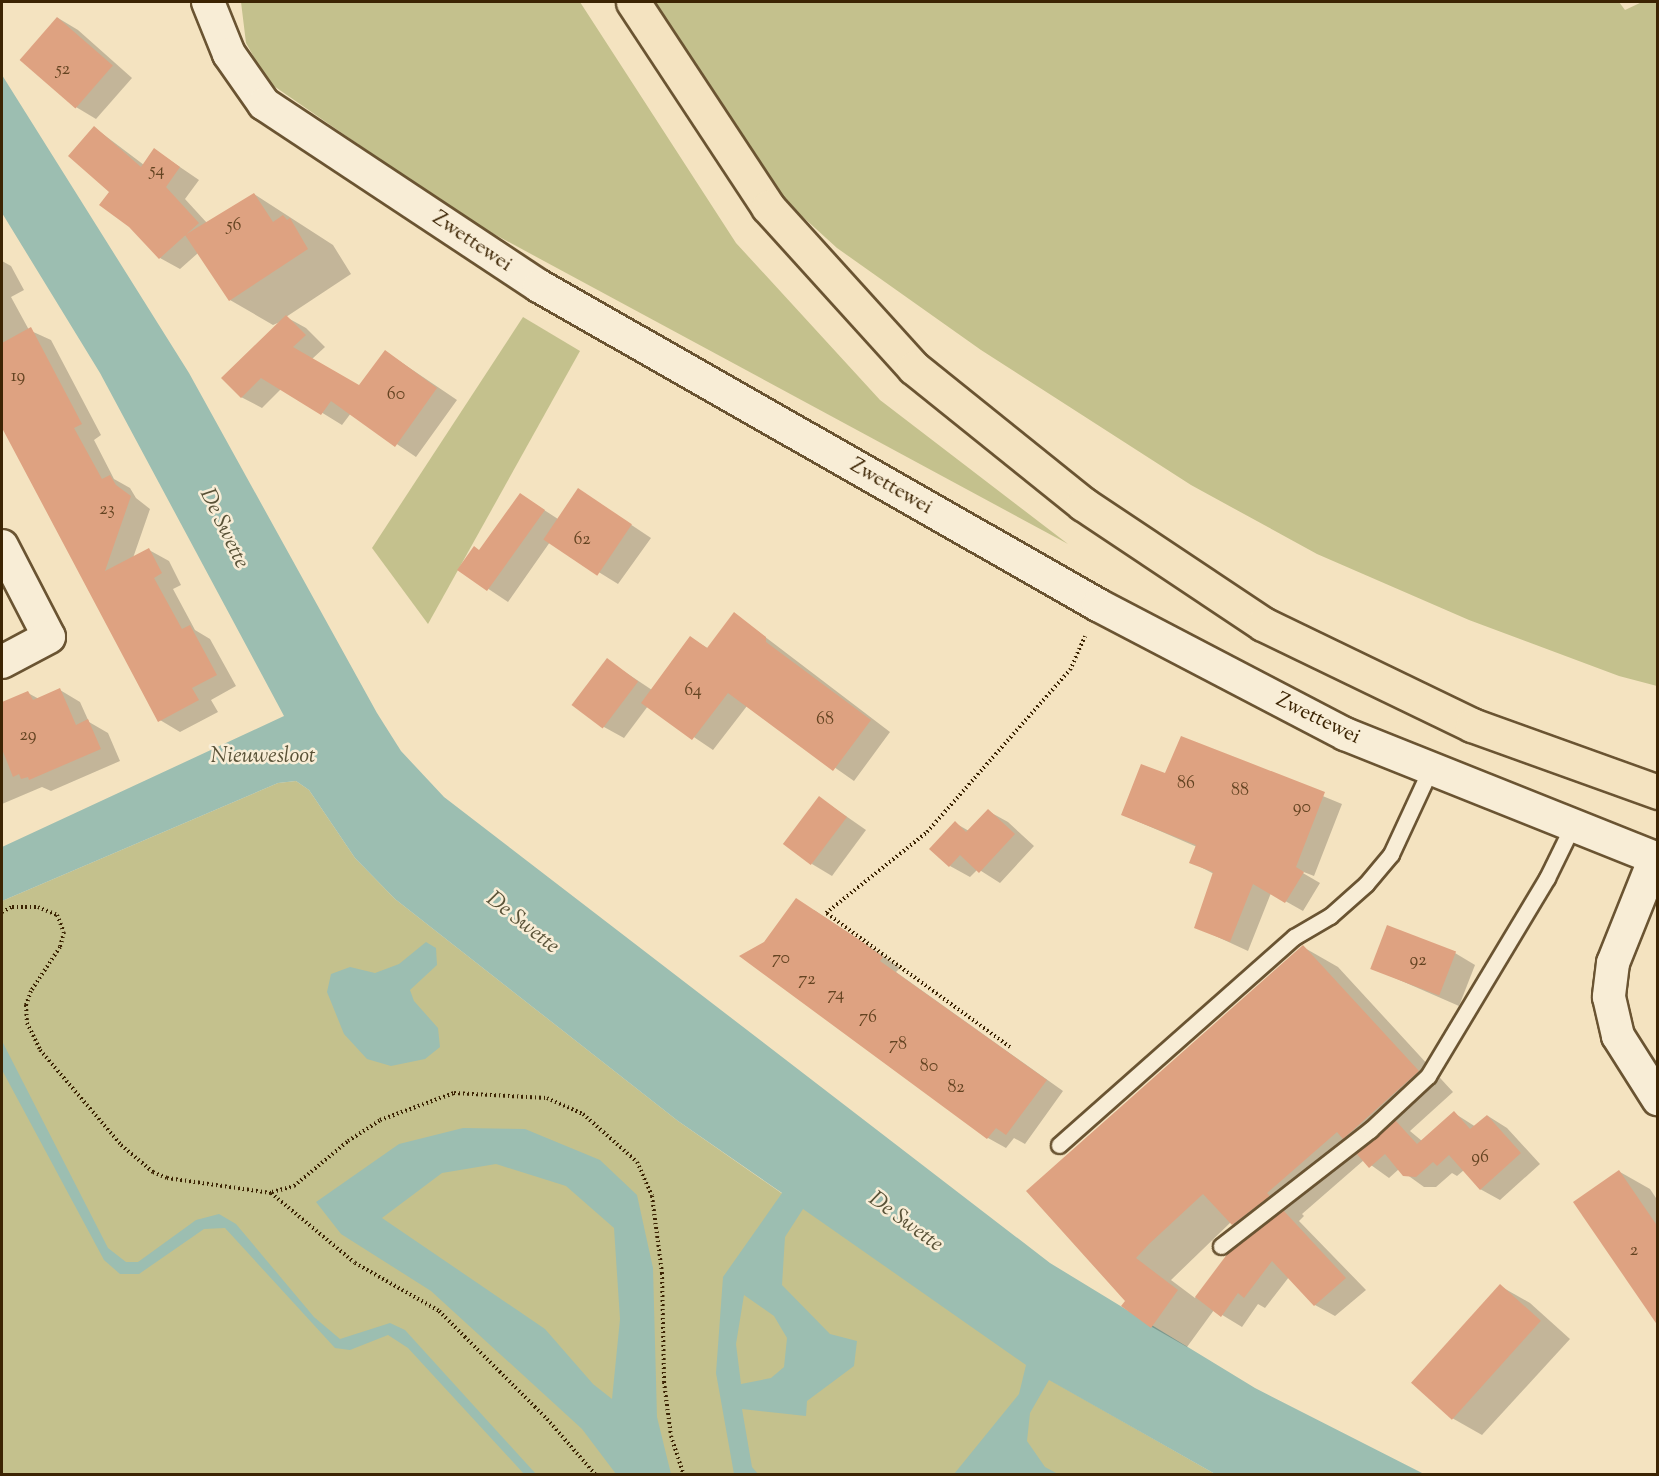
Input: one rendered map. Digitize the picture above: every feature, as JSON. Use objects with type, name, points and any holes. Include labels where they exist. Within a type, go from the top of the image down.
[{"type":"main road","points":[[633,2],[776,215],[914,368],[1083,504],[1263,624],[1472,725],[1658,792]]},
{"type":"street","name":"Zwettewei","points":[[208,2],[229,54],[264,105],[539,286],[1098,605],[1345,734],[1656,859]]},
{"type":"street","points":[[2,546],[49,637],[2,662]]},
{"type":"street","points":[[1656,859],[1613,963],[1609,997],[1618,1036],[1658,1099]]},
{"type":"lane","points":[[1059,1145],[1294,937],[1329,916],[1366,885],[1391,854],[1431,768]]},
{"type":"lane","points":[[1221,1246],[1370,1130],[1428,1076],[1547,878],[1573,825]]},
{"type":"path","points":[[1010,1047],[826,914],[927,832],[1014,738],[1070,670],[1098,605]]},
{"type":"path","points":[[2,912],[12,907],[38,906],[57,915],[64,932],[60,947],[31,991],[26,1005],[27,1023],[40,1050],[121,1145],[167,1178],[271,1192],[294,1186],[348,1141],[380,1120],[454,1093],[547,1098],[583,1114],[637,1162],[652,1196],[662,1273],[664,1382],[671,1436],[683,1474]]},
{"type":"path","points":[[271,1192],[355,1263],[439,1311],[548,1419],[595,1474]]},
{"type":"shaded area","points":[[241,2],[580,2],[736,243],[880,400],[1068,544],[468,220],[268,82],[246,43]]},
{"type":"shaded area","points":[[654,2],[1619,2],[1625,10],[1642,2],[1657,2],[1657,686],[1619,676],[1469,620],[1317,554],[1191,485],[981,350],[837,248],[782,198],[702,84]]},
{"type":"shaded area","points":[[523,317],[580,351],[428,624],[372,548]]},
{"type":"shaded area","points":[[296,781],[309,790],[355,858],[395,899],[678,1121],[1045,1377],[1215,1474],[2,1474],[2,901],[278,783]]},
{"type":"water","points":[[2,75],[189,373],[377,713],[401,751],[444,797],[1050,1263],[1255,1388],[1424,1474],[1215,1474],[1049,1380],[1030,1413],[1027,1441],[1045,1467],[1058,1474],[954,1474],[1019,1394],[1026,1365],[803,1209],[785,1237],[782,1285],[830,1334],[857,1341],[854,1366],[807,1401],[806,1416],[742,1409],[752,1467],[758,1474],[734,1474],[716,1373],[723,1277],[782,1193],[678,1121],[395,899],[355,858],[309,790],[296,781],[278,783],[2,901],[2,847],[284,716],[100,373],[2,213]],"holes":[[[744,1295],[774,1316],[787,1338],[784,1367],[771,1378],[741,1384],[736,1344]]]},
{"type":"water","points":[[426,942],[436,948],[437,965],[410,990],[414,1001],[438,1028],[440,1047],[425,1059],[391,1066],[367,1059],[344,1034],[327,992],[331,974],[350,967],[375,973],[399,964]]},
{"type":"water","points":[[2,1041],[108,1248],[126,1262],[138,1262],[196,1220],[219,1214],[236,1224],[314,1317],[340,1339],[390,1323],[405,1330],[536,1474],[524,1474],[408,1348],[388,1335],[350,1350],[335,1348],[225,1228],[204,1229],[139,1274],[120,1274],[104,1260],[2,1070]]},
{"type":"water","points":[[463,1128],[525,1129],[600,1160],[637,1195],[653,1268],[657,1417],[671,1474],[616,1474],[582,1429],[431,1291],[341,1234],[316,1202],[399,1144]],"holes":[[[496,1164],[566,1186],[614,1228],[620,1319],[612,1399],[593,1384],[545,1329],[382,1218],[442,1173]]]},
{"type":"building","points":[[57,17],[113,66],[75,109],[20,60]]},
{"type":"building","points":[[94,126],[141,167],[154,148],[180,167],[166,187],[199,223],[159,259],[129,227],[99,205],[109,192],[68,156]]},
{"type":"building","points":[[254,193],[273,222],[283,215],[287,220],[290,218],[308,249],[229,301],[185,235]]},
{"type":"building","points":[[286,315],[306,335],[293,347],[359,385],[385,350],[437,388],[395,447],[331,401],[321,415],[261,378],[241,398],[221,378]]},
{"type":"building","points":[[31,327],[82,424],[74,428],[102,479],[110,475],[116,485],[131,496],[105,571],[149,548],[162,573],[154,578],[182,629],[190,625],[217,675],[192,688],[199,700],[158,722],[2,428],[2,343]]},
{"type":"building","points":[[578,488],[632,524],[597,576],[543,539]]},
{"type":"building","points":[[520,493],[545,510],[487,591],[457,570],[474,546],[479,550]]},
{"type":"building","points":[[734,612],[766,637],[766,642],[871,720],[833,771],[728,693],[692,740],[641,703],[690,636],[707,648]]},
{"type":"building","points":[[607,658],[638,681],[603,729],[571,705]]},
{"type":"building","points":[[60,688],[76,725],[88,719],[101,749],[29,780],[28,777],[21,779],[19,774],[13,777],[2,749],[2,702],[28,691],[33,700]]},
{"type":"building","points":[[1181,736],[1325,792],[1296,867],[1304,872],[1285,903],[1253,884],[1230,942],[1194,928],[1213,872],[1189,863],[1196,845],[1121,815],[1141,764],[1165,773]]},
{"type":"building","points":[[819,796],[847,817],[811,865],[783,844]]},
{"type":"building","points":[[988,809],[1015,834],[979,873],[960,855],[949,867],[929,849],[955,821],[966,832]]},
{"type":"building","points":[[796,898],[861,941],[883,957],[880,961],[1047,1080],[1006,1135],[996,1128],[987,1139],[739,956],[764,942]]},
{"type":"building","points":[[1387,925],[1456,952],[1439,995],[1370,969]]},
{"type":"building","points":[[1303,945],[1419,1071],[1343,1139],[1337,1132],[1267,1193],[1270,1196],[1232,1225],[1203,1194],[1149,1244],[1136,1258],[1178,1290],[1151,1328],[1121,1306],[1125,1301],[1026,1191]]},
{"type":"building","points":[[1454,1111],[1470,1129],[1487,1115],[1521,1153],[1480,1190],[1449,1155],[1437,1166],[1433,1162],[1416,1177],[1403,1176],[1385,1154],[1369,1168],[1356,1153],[1395,1120],[1417,1144]]},
{"type":"building","points":[[1619,1170],[1658,1227],[1658,1326],[1573,1202]]},
{"type":"building","points":[[1283,1210],[1346,1278],[1314,1306],[1272,1261],[1244,1298],[1238,1293],[1221,1317],[1195,1297],[1228,1253]]},
{"type":"building","points":[[1500,1284],[1541,1321],[1452,1420],[1411,1383]]},
{"type":"water label","name":"De Swette","points":[[223,529]]},
{"type":"water label","name":"Nieuwesloot","points":[[263,758]]},
{"type":"water label","name":"De Swette","points":[[522,924]]},
{"type":"water label","name":"De Swette","points":[[905,1223]]}]
